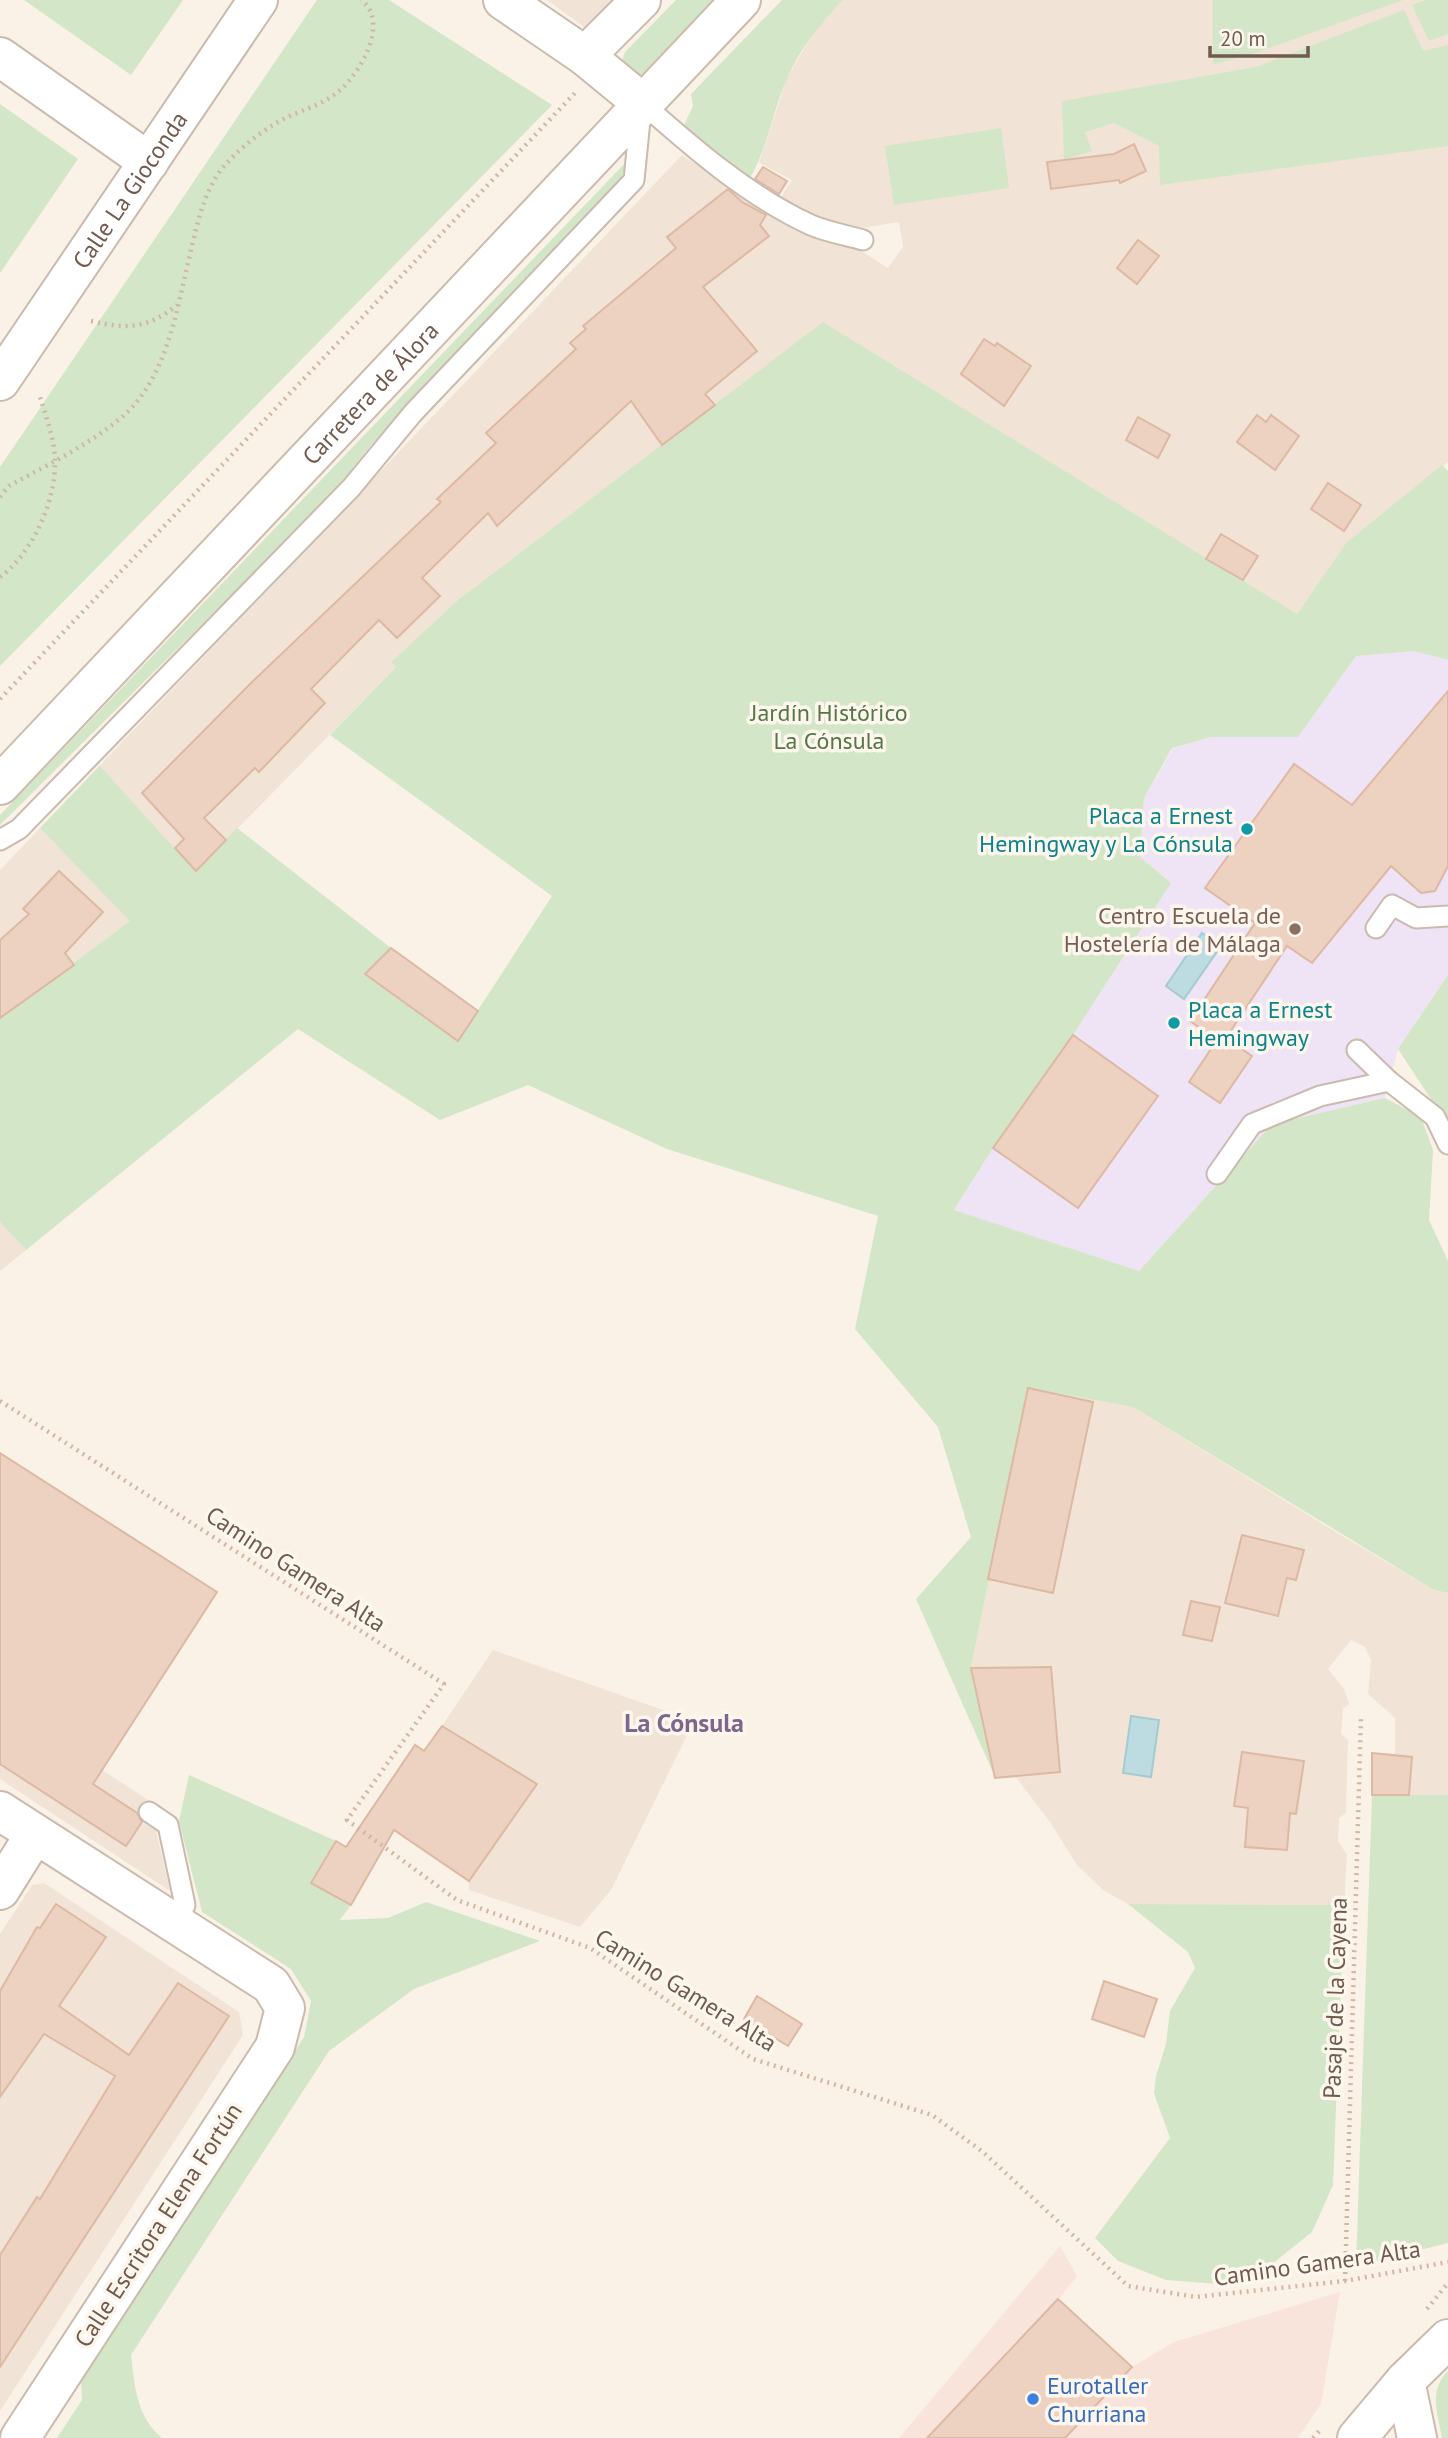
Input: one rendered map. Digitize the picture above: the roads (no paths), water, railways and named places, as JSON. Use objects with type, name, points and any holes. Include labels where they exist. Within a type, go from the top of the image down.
[{"type":"street","name":"Calle La Gioconda","points":[[0,381],[258,0]]},
{"type":"street","points":[[502,0],[592,62],[642,102]]},
{"type":"street","points":[[592,62],[641,0]]},
{"type":"street","name":"Carretera de Álora","points":[[0,786],[741,0]]},
{"type":"street","points":[[0,57],[149,162]]},
{"type":"street","points":[[0,1811],[177,1924]]},
{"type":"street","points":[[0,1890],[35,1834]]},
{"type":"street","name":"Calle Escritora Elena Fortún","points":[[20,2438],[275,2047],[285,2008],[271,1985],[177,1924]]},
{"type":"street","points":[[1357,2438],[1405,2381],[1448,2339]]},
{"type":"street","points":[[1405,2381],[1417,2438]]},
{"type":"lane","points":[[642,102],[684,140],[746,187],[813,226],[863,240]]},
{"type":"lane","points":[[0,840],[19,829],[351,488],[413,413],[634,180],[642,102]]},
{"type":"lane","points":[[1376,928],[1392,905],[1416,918],[1448,916]]},
{"type":"lane","points":[[1357,1050],[1389,1082],[1435,1117],[1448,1144]]},
{"type":"lane","points":[[1217,1174],[1252,1124],[1320,1096],[1389,1082]]},
{"type":"lane","points":[[149,1812],[167,1825],[186,1905],[177,1924]]},
{"type":"water","points":[[1202,933],[1221,946],[1184,999],[1166,986]]},
{"type":"water","points":[[1131,1716],[1159,1720],[1151,1777],[1123,1773]]},
{"type":"place","name":"Placa a Ernest Hemingway y La Cónsula","points":[[1247,829]]},
{"type":"place","name":"Centro Escuela de Hostelería de Málaga","points":[[1295,929]]},
{"type":"place","name":"Placa a Ernest Hemingway","points":[[1174,1023]]},
{"type":"place","name":"Eurotaller Churriana","points":[[1033,2399]]},
{"type":"district","name":"La Cónsula","points":[[684,1722]]},
{"type":"park label","name":"Jardín Histórico La Cónsula","points":[[829,726]]}]
